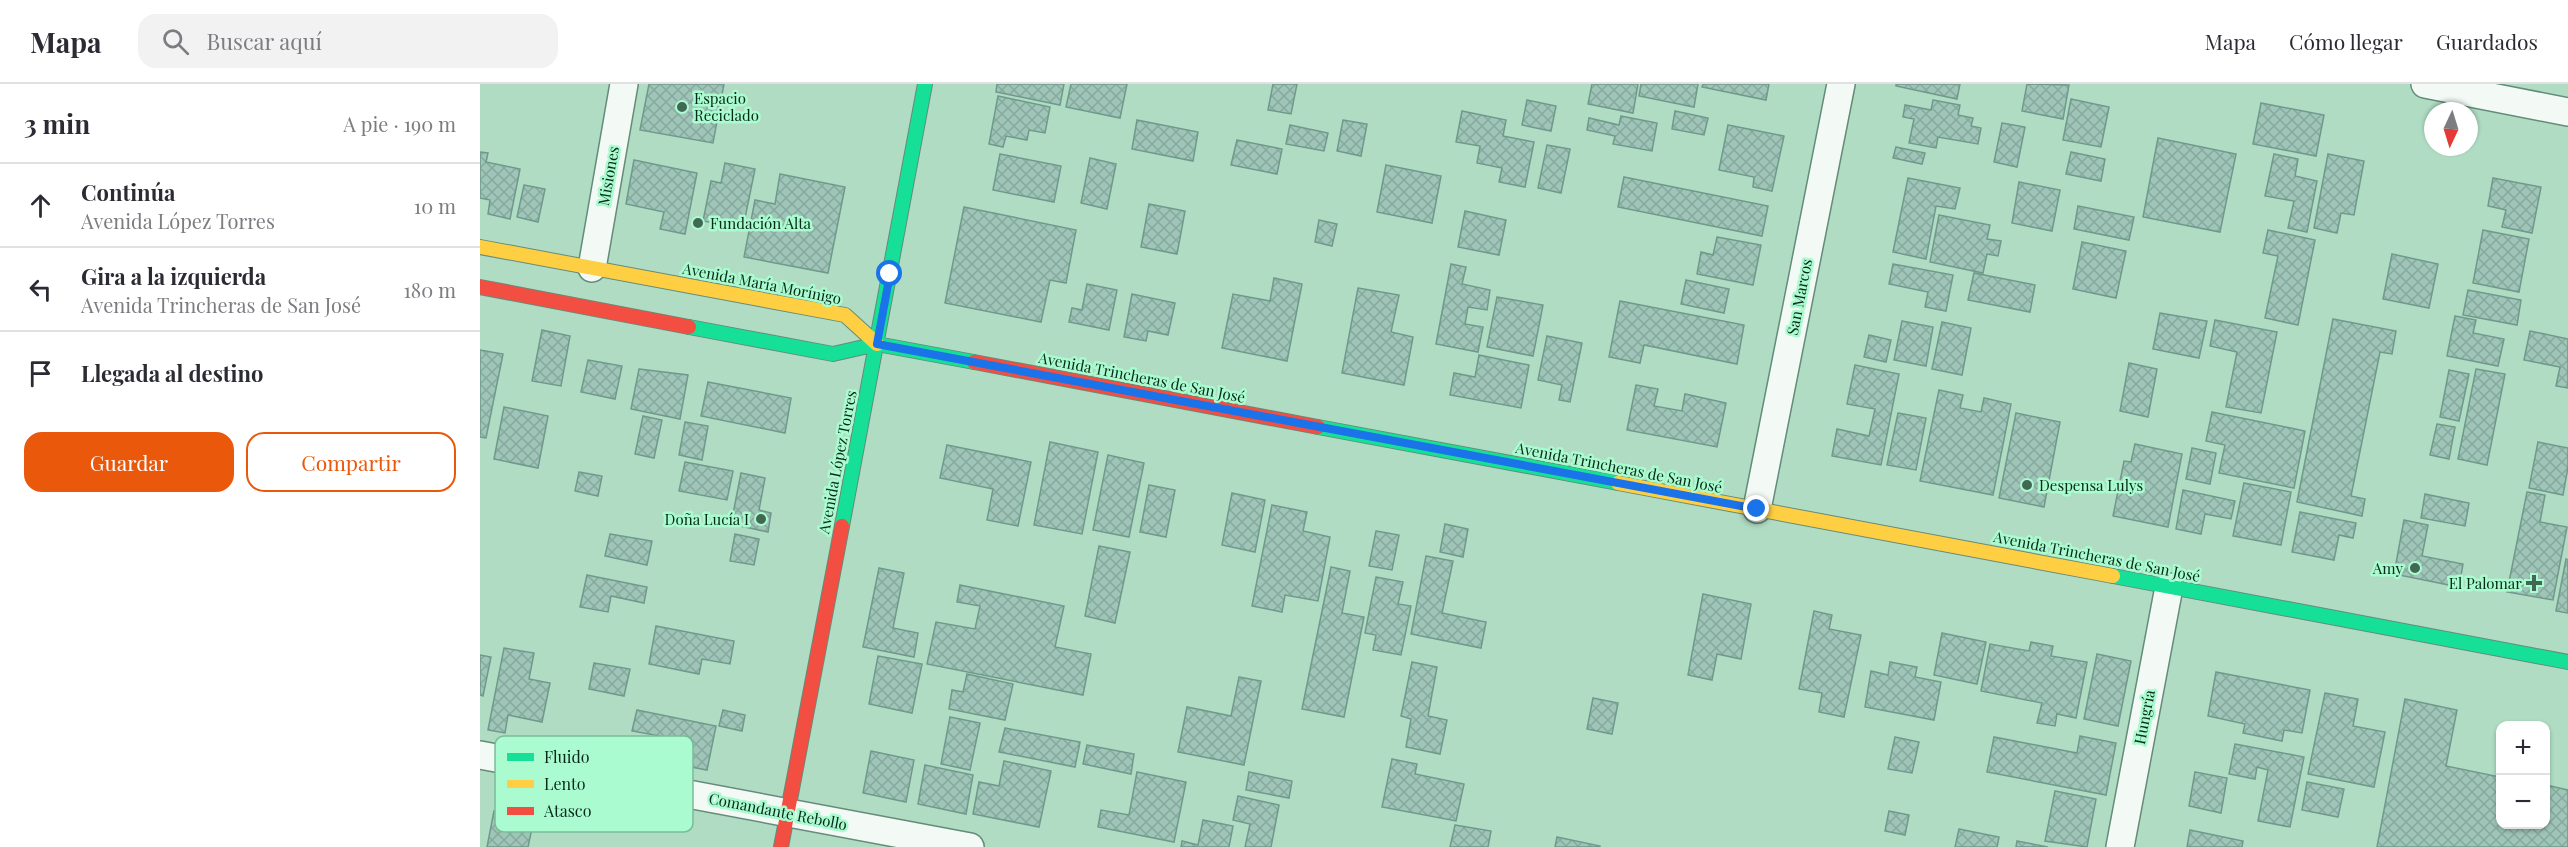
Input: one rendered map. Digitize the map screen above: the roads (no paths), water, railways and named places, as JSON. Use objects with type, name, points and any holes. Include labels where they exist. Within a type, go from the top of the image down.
[{"type":"main road","name":"Avenida López Torres","points":[[781,847],[925,84]]},
{"type":"main road","name":"Avenida María Morínigo","points":[[480,247],[845,315],[877,344]]},
{"type":"main road","points":[[480,287],[833,354],[877,344]]},
{"type":"main road","name":"Avenida Trincheras de San José","points":[[877,344],[2568,662]]},
{"type":"street","name":"Misiones","points":[[592,268],[624,84]]},
{"type":"street","name":"San Marcos","points":[[1757,509],[1841,84]]},
{"type":"street","points":[[2425,84],[2568,112]]},
{"type":"street","name":"Hungría","points":[[2120,847],[2169,586]]},
{"type":"street","name":"Comandante Rebollo","points":[[480,755],[495,758]]},
{"type":"street","name":"Comandante Rebollo","points":[[693,795],[970,847]]},
{"type":"place","name":"Espacio Reciclado","points":[[682,107]]},
{"type":"place","name":"Fundación Alta","points":[[698,223]]},
{"type":"place","name":"Despensa Lulys","points":[[2027,485]]},
{"type":"place","name":"Doña Lucía I","points":[[761,519]]},
{"type":"place","name":"Amy","points":[[2415,568]]},
{"type":"place","name":"El Palomar","points":[[2534,583]]}]
